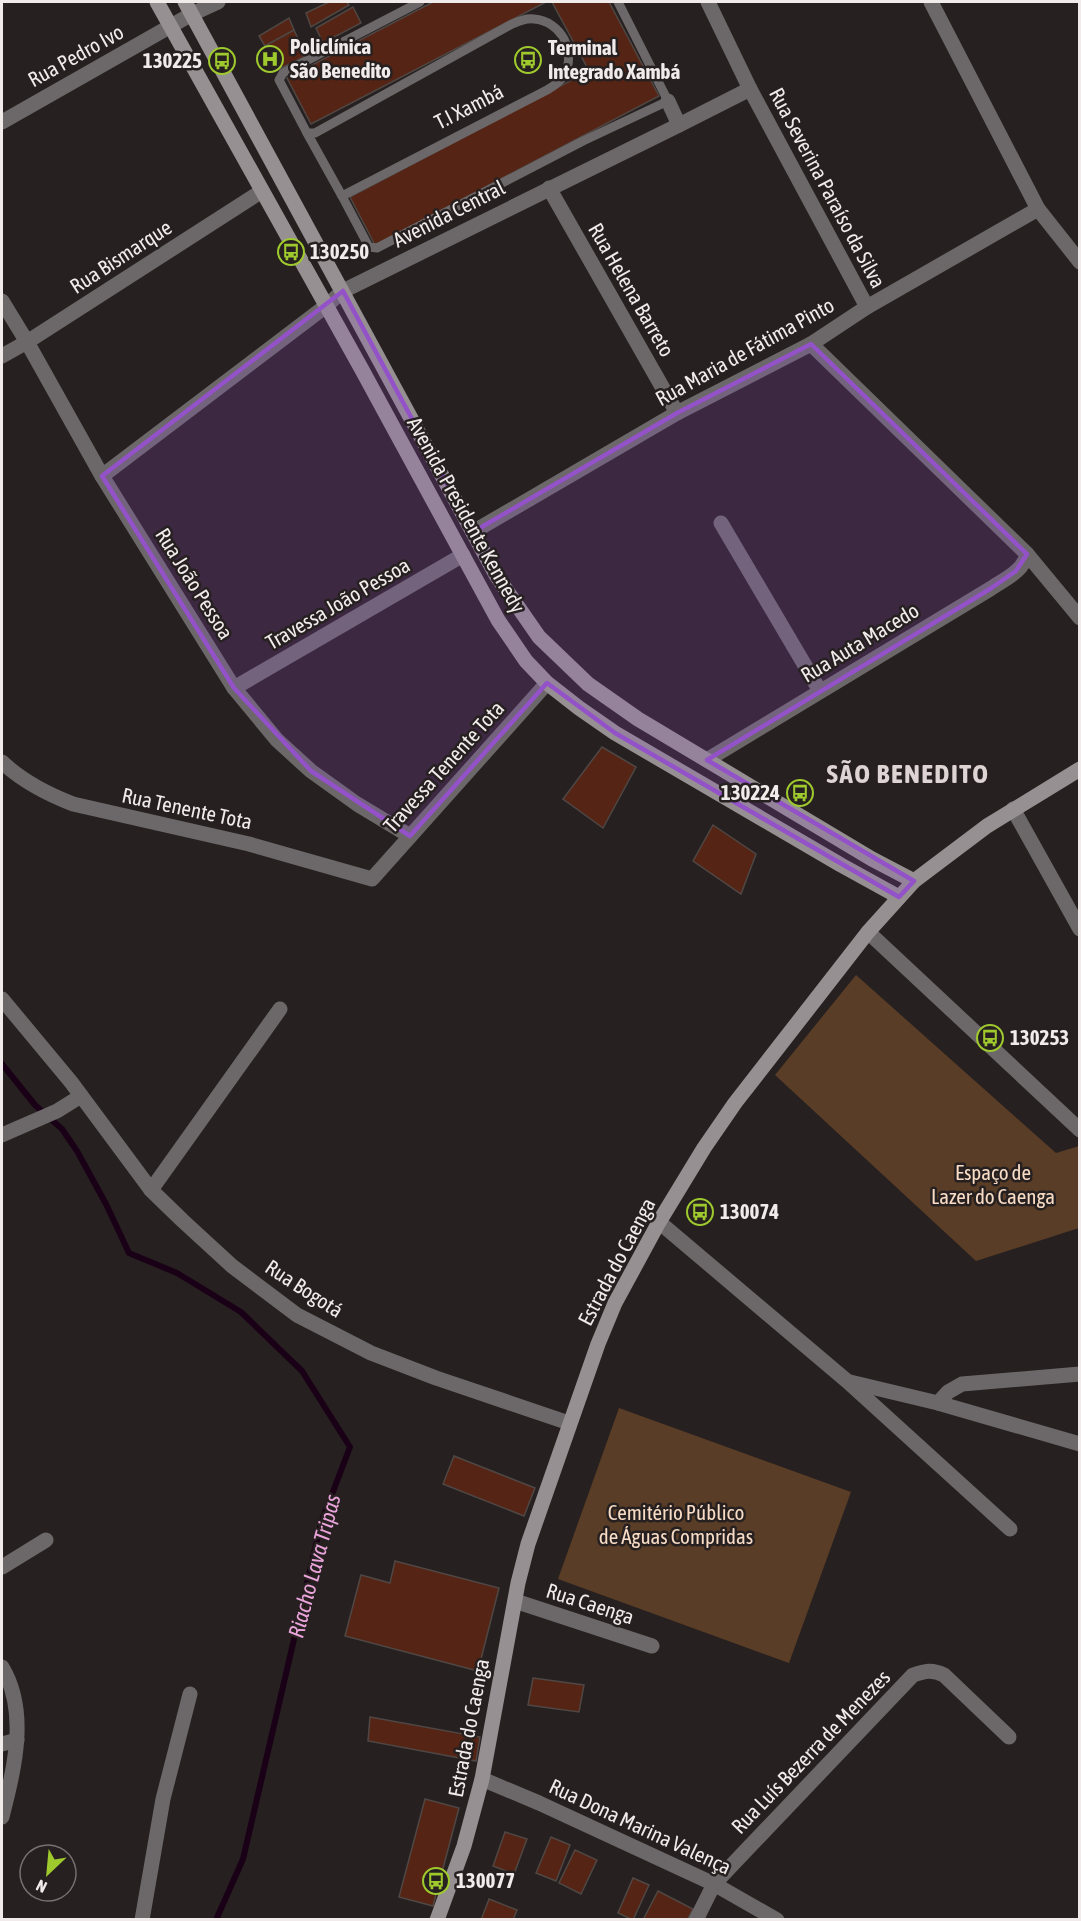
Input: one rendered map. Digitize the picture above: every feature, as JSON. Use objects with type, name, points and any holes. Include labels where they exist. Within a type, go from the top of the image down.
[{"type":"main road","name":"Avenida Presidente Kennedy","points":[[157,2],[498,620],[526,661],[547,683],[615,733],[899,897]]},
{"type":"main road","name":"Avenida Presidente Kennedy","points":[[188,8],[496,575],[539,637],[588,684],[638,719],[872,859],[914,881]]},
{"type":"main road","name":"Estrada do Caenga","points":[[437,1920],[464,1846],[482,1779],[515,1601],[528,1544],[584,1379],[615,1303],[659,1222],[704,1148],[735,1103],[868,932],[899,897],[914,881],[987,826],[1080,769]]},
{"type":"street","name":"Rua Pedro Ivo","points":[[2,122],[171,27],[188,8],[218,2]]},
{"type":"street","name":"Rua Severina Paraíso da Silva","points":[[708,2],[750,89],[867,307]]},
{"type":"street","points":[[931,2],[1038,209],[1080,262]]},
{"type":"street","name":"Avenida Central","points":[[102,476],[343,291],[750,89]]},
{"type":"street","points":[[668,100],[679,125]]},
{"type":"street","name":"Rua Helena Barreto","points":[[549,188],[676,413]]},
{"type":"street","name":"Rua Bismarque","points":[[2,356],[262,191]]},
{"type":"street","name":"Rua Maria de Fátima Pinto","points":[[473,532],[676,413],[811,344],[867,307],[1038,209]]},
{"type":"street","name":"Rua João Pessoa","points":[[2,301],[102,476],[234,688],[277,740],[311,771],[357,804],[411,836]]},
{"type":"street","points":[[811,344],[1027,554],[1080,618]]},
{"type":"street","points":[[721,523],[820,691]]},
{"type":"street","name":"Rua Auta Macedo","points":[[707,760],[990,589],[1016,571],[1024,563],[1027,554]]},
{"type":"street","name":"Travessa João Pessoa","points":[[234,688],[463,555]]},
{"type":"street","name":"Travessa Tenente Tota","points":[[372,879],[547,683]]},
{"type":"street","name":"Rua Tenente Tota","points":[[2,762],[13,773],[45,794],[73,804],[249,844],[372,879]]},
{"type":"street","points":[[1013,809],[1080,929]]},
{"type":"street","points":[[868,932],[1080,1130]]},
{"type":"street","name":"Rua Bogotá","points":[[2,999],[81,1096],[151,1190],[232,1266],[297,1315],[371,1353],[436,1378],[569,1423]]},
{"type":"street","points":[[151,1190],[280,1008]]},
{"type":"street","points":[[2,1134],[57,1111],[81,1096]]},
{"type":"street","points":[[659,1222],[847,1381],[1010,1529]]},
{"type":"street","points":[[938,1403],[948,1392],[962,1384],[1080,1374]]},
{"type":"street","points":[[847,1381],[938,1403],[1080,1444]]},
{"type":"street","points":[[2,1567],[46,1540]]},
{"type":"street","name":"Rua Caenga","points":[[515,1601],[652,1646]]},
{"type":"street","points":[[2,1667],[15,1698],[17,1717],[17,1740],[2,1817]]},
{"type":"street","name":"Rua Luís Bezerra de Menezes","points":[[696,1920],[714,1884],[913,1675],[933,1670],[944,1675],[1009,1737]]},
{"type":"street","points":[[142,1920],[163,1799],[190,1694]]},
{"type":"street","points":[[2,1744],[17,1740]]},
{"type":"street","name":"Rua Dona Marina Valença","points":[[482,1779],[714,1884],[777,1920]]},
{"type":"lane","points":[[420,2],[283,73],[279,80],[369,247],[377,248],[583,141],[668,100],[618,2]]},
{"type":"lane","name":"T.I Xambá","points":[[307,133],[315,133],[522,20],[534,19],[546,22],[557,28],[564,39],[568,50],[568,63],[557,84],[342,196]]},
{"type":"highlighted area","points":[[343,291],[473,532],[677,413],[811,344],[1027,554],[1016,571],[990,589],[707,760],[914,881],[899,897],[615,733],[547,683],[410,836],[311,771],[234,688],[102,476]]},
{"type":"green space","name":"Espaço de Lazer do Caenga","points":[[856,975],[1056,1153],[1079,1146],[1079,1228],[976,1261],[775,1075]]},
{"type":"green space","name":"Cemitério Público de Águas Compridas","points":[[619,1408],[851,1492],[789,1663],[558,1579]]},
{"type":"building","points":[[329,2],[347,2],[349,5],[311,27],[306,13]]},
{"type":"building","points":[[433,2],[546,2],[311,124],[287,78]]},
{"type":"building","points":[[552,2],[609,2],[659,96],[375,245],[350,197],[589,71]]},
{"type":"building","points":[[353,7],[361,23],[323,43],[316,28]]},
{"type":"building","points":[[289,18],[294,30],[265,46],[259,36]]},
{"type":"building","points":[[294,30],[306,56],[277,70],[265,46]]},
{"type":"building","points":[[602,747],[636,767],[603,828],[563,799]]},
{"type":"building","points":[[713,825],[756,854],[741,894],[693,861]]},
{"type":"building","points":[[454,1456],[535,1488],[524,1516],[443,1484]]},
{"type":"building","points":[[395,1561],[499,1588],[478,1671],[345,1636],[361,1575],[390,1583]]},
{"type":"building","points":[[533,1678],[584,1685],[579,1712],[528,1705]]},
{"type":"building","points":[[370,1717],[480,1737],[476,1761],[368,1741]]},
{"type":"building","points":[[425,1799],[459,1808],[433,1906],[399,1897]]},
{"type":"building","points":[[505,1832],[527,1839],[514,1874],[493,1866]]},
{"type":"building","points":[[551,1837],[570,1845],[556,1881],[536,1873]]},
{"type":"building","points":[[575,1850],[597,1860],[581,1894],[559,1883]]},
{"type":"building","points":[[633,1878],[649,1885],[633,1920],[618,1913]]},
{"type":"building","points":[[658,1891],[693,1909],[687,1920],[643,1920]]},
{"type":"building","points":[[489,1899],[517,1910],[513,1920],[481,1920]]},
{"type":"waterway","name":"Riacho Lava Tripas","points":[[2,1064],[35,1105],[62,1129],[77,1151],[129,1253],[177,1273],[241,1312],[302,1371],[350,1447],[321,1523],[243,1859],[216,1920]]},
{"type":"place","name":"Policlínica São Benedito","points":[[270,59]]},
{"type":"place","name":"Terminal Integrado Xambá","points":[[528,60]]},
{"type":"place","name":"130225","points":[[222,61]]},
{"type":"place","name":"130250","points":[[291,252]]},
{"type":"place","name":"130224","points":[[800,793]]},
{"type":"place","name":"130253","points":[[990,1038]]},
{"type":"place","name":"130074","points":[[700,1212]]},
{"type":"place","name":"130077","points":[[436,1881]]},
{"type":"district","name":"SÃO BENEDITO","points":[[908,774]]}]
